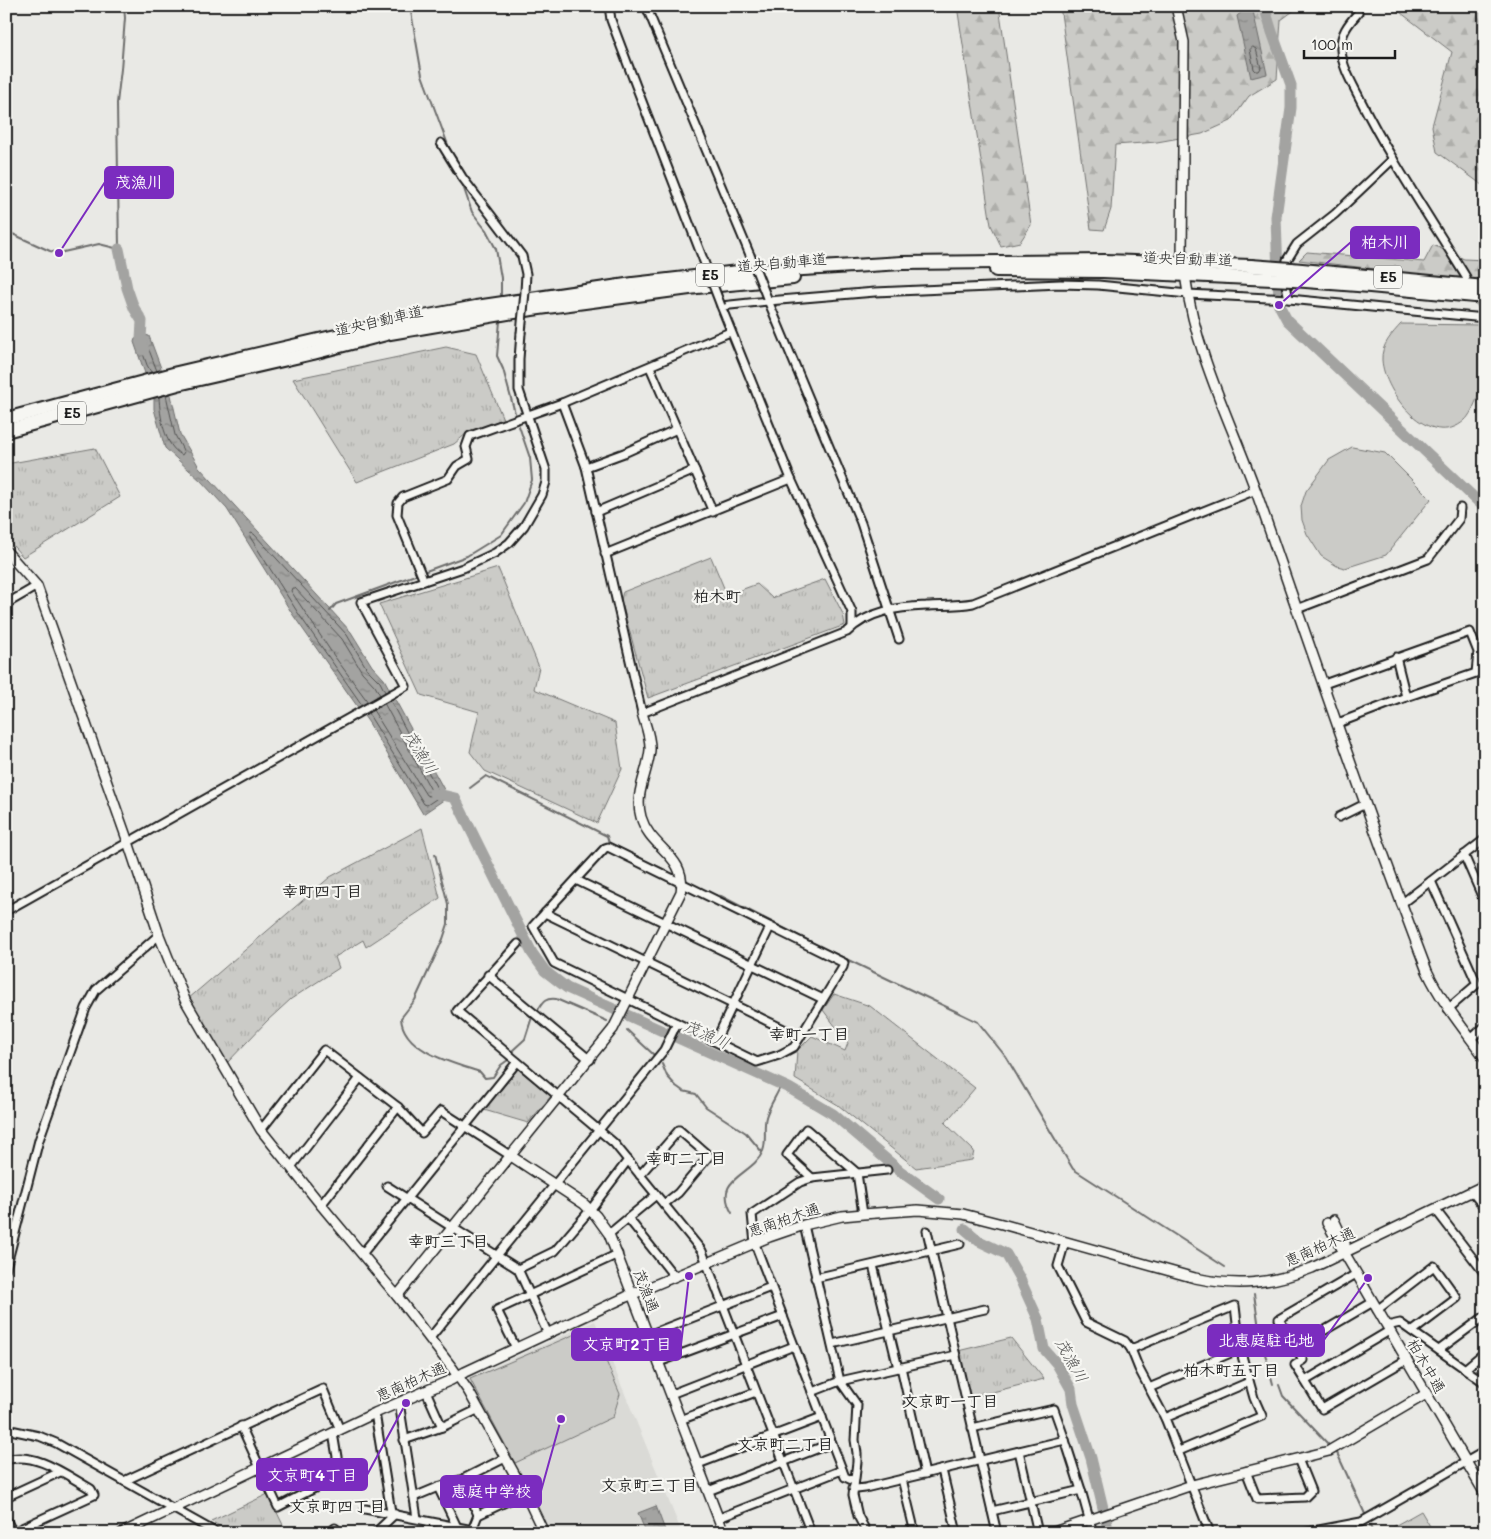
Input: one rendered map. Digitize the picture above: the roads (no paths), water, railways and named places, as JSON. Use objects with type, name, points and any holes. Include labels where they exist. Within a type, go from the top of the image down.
[{"type":"highway","name":"道央自動車道","points":[[6,420],[136,389],[392,323],[584,290],[747,271],[902,263],[1105,260],[1251,272],[1485,287]]},
{"type":"highway","name":"道央自動車道","points":[[1289,274],[1484,304]]},
{"type":"highway","name":"道央自動車道","points":[[6,431],[136,389]]},
{"type":"street","points":[[609,6],[611,20],[730,332],[792,479],[852,612],[852,626]]},
{"type":"street","points":[[646,6],[861,523],[899,639]]},
{"type":"street","points":[[1176,6],[1184,42],[1182,256]]},
{"type":"street","points":[[1358,13],[1347,26],[1342,36],[1340,51],[1345,66],[1356,92],[1393,159],[1466,277]]},
{"type":"street","points":[[6,910],[406,686],[361,602],[422,575],[463,568],[495,553],[509,543],[534,510],[546,482],[546,470],[519,390],[519,359],[526,274],[522,256],[462,177],[441,143]]},
{"type":"street","points":[[1288,298],[1289,274],[1297,244],[1335,214],[1393,159]]},
{"type":"street","points":[[1186,281],[1198,334],[1256,490],[1401,904],[1436,991],[1485,1058]]},
{"type":"street","points":[[721,306],[768,299],[875,292],[1060,284],[1098,285],[1188,294],[1288,298],[1485,318]]},
{"type":"street","points":[[422,575],[397,515],[398,502],[403,497],[448,479],[457,466],[469,459],[466,447],[470,436],[562,403],[730,332]]},
{"type":"street","points":[[650,367],[713,512]]},
{"type":"street","points":[[397,1296],[590,1060],[613,1029],[681,892],[682,883],[679,868],[650,835],[641,818],[639,805],[640,787],[650,751],[650,743],[586,467],[562,403]]},
{"type":"street","points":[[586,467],[624,453],[677,429]]},
{"type":"street","points":[[596,512],[695,470]]},
{"type":"street","points":[[605,554],[792,479]]},
{"type":"street","points":[[642,713],[846,632],[864,619],[889,610],[927,605],[959,606],[973,602],[1256,490]]},
{"type":"street","points":[[1297,609],[1428,559],[1459,519],[1460,508]]},
{"type":"street","points":[[6,551],[36,586],[128,842],[159,935],[185,1000],[261,1130],[397,1296],[458,1376],[506,1458],[544,1533]]},
{"type":"street","points":[[6,604],[36,586]]},
{"type":"street","points":[[1324,684],[1470,632],[1478,652],[1476,673],[1338,723]]},
{"type":"street","points":[[1396,657],[1406,697]]},
{"type":"street","points":[[1339,817],[1365,804]]},
{"type":"street","points":[[1401,904],[1485,839]]},
{"type":"street","points":[[608,847],[682,883],[844,963],[794,1047],[779,1055],[757,1062],[716,1040],[627,1001],[554,963],[533,926],[608,847]]},
{"type":"street","points":[[1464,855],[1485,903]]},
{"type":"street","points":[[576,880],[823,999]]},
{"type":"street","points":[[1431,881],[1477,984],[1448,1009]]},
{"type":"street","points":[[545,913],[800,1037]]},
{"type":"street","points":[[716,1040],[770,928]]},
{"type":"street","points":[[6,1268],[39,1140],[86,1008],[96,990],[159,935]]},
{"type":"street","points":[[518,944],[457,1011],[614,1143],[702,1251],[811,1533]]},
{"type":"street","points":[[488,975],[590,1060]]},
{"type":"street","points":[[430,1338],[496,1254],[664,1050],[677,1024]]},
{"type":"street","points":[[1471,1039],[1485,1026]]},
{"type":"street","points":[[261,1130],[324,1050],[398,1107],[422,1133],[440,1111],[511,1156]]},
{"type":"street","points":[[362,1254],[517,1062]]},
{"type":"street","points":[[291,1167],[360,1078]]},
{"type":"street","points":[[321,1205],[398,1107]]},
{"type":"street","points":[[812,1178],[787,1155],[806,1129],[857,1173],[863,1214]]},
{"type":"street","points":[[640,1175],[679,1130],[709,1156],[678,1192],[664,1204]]},
{"type":"street","name":"茂漁通","points":[[511,1156],[591,1209],[609,1234],[724,1533]]},
{"type":"street","points":[[518,1269],[556,1251],[628,1160]]},
{"type":"street","points":[[887,1170],[812,1178],[800,1182],[752,1214],[755,1244],[845,1477],[857,1489],[1065,1440]]},
{"type":"street","points":[[388,1186],[518,1269],[548,1334]]},
{"type":"street","name":"恵南柏木通","points":[[122,1533],[259,1467],[633,1294],[804,1225],[842,1216],[918,1210],[963,1214],[1194,1278],[1217,1283],[1245,1284],[1274,1281],[1298,1274],[1485,1186]]},
{"type":"street","points":[[1472,1192],[1485,1208]]},
{"type":"street","points":[[609,1234],[656,1195]]},
{"type":"street","points":[[1435,1209],[1484,1269]]},
{"type":"street","points":[[628,1218],[674,1276]]},
{"type":"street","name":"柏木中通","points":[[1331,1222],[1345,1243],[1345,1252],[1356,1274],[1485,1494]]},
{"type":"street","points":[[804,1225],[840,1381],[857,1405],[854,1440],[857,1462],[853,1484],[858,1516],[867,1533]]},
{"type":"street","points":[[927,1232],[997,1533]]},
{"type":"street","points":[[1065,1242],[1058,1266],[1086,1322],[1125,1342],[1131,1349],[1139,1369],[1165,1418],[1210,1533]]},
{"type":"street","points":[[815,1278],[960,1244]]},
{"type":"street","points":[[516,1348],[497,1310],[618,1254]]},
{"type":"street","points":[[873,1265],[924,1474]]},
{"type":"street","points":[[1296,1347],[1375,1306],[1434,1266],[1457,1298],[1413,1331]]},
{"type":"street","points":[[1356,1274],[1279,1319],[1303,1360],[1295,1365],[1322,1410],[1406,1360]]},
{"type":"street","points":[[648,1334],[771,1287]]},
{"type":"street","points":[[1131,1349],[1235,1306],[1240,1349],[1249,1382],[1262,1416],[1179,1451]]},
{"type":"street","points":[[832,1344],[984,1308]]},
{"type":"street","points":[[658,1362],[782,1316]]},
{"type":"street","points":[[1439,1350],[1485,1316]]},
{"type":"street","points":[[1305,1381],[1400,1323],[1485,1383]]},
{"type":"street","points":[[670,1394],[794,1346]]},
{"type":"street","points":[[1149,1388],[1240,1349]]},
{"type":"street","points":[[1466,1368],[1485,1352]]},
{"type":"street","points":[[812,1392],[840,1381],[956,1354]]},
{"type":"street","points":[[1165,1418],[1249,1382]]},
{"type":"street","points":[[124,1481],[241,1426],[323,1389],[337,1431],[340,1475],[278,1507],[241,1426]]},
{"type":"street","points":[[426,1391],[442,1427]]},
{"type":"street","points":[[680,1420],[756,1392]]},
{"type":"street","points":[[1051,1533],[1192,1485],[1329,1451],[1426,1394]]},
{"type":"street","points":[[399,1402],[418,1518]]},
{"type":"street","points":[[404,1440],[442,1427],[478,1409]]},
{"type":"street","points":[[972,1428],[1054,1409],[1081,1490],[1094,1518],[1094,1533]]},
{"type":"street","points":[[375,1413],[393,1513]]},
{"type":"street","points":[[698,1464],[822,1417]]},
{"type":"street","points":[[6,1429],[39,1436],[56,1443],[217,1533]]},
{"type":"street","points":[[708,1491],[832,1443]]},
{"type":"street","points":[[1019,1451],[1038,1533]]},
{"type":"street","points":[[1303,1533],[1361,1522],[1485,1451]]},
{"type":"street","points":[[6,1460],[21,1458],[43,1462],[91,1489],[94,1494],[12,1532],[6,1519]]},
{"type":"street","points":[[414,1498],[506,1458]]},
{"type":"street","points":[[1246,1471],[1257,1499],[1305,1497],[1311,1492],[1298,1460]]},
{"type":"street","points":[[719,1518],[842,1470]]},
{"type":"street","points":[[942,1470],[957,1533]]},
{"type":"street","points":[[6,1497],[60,1472]]},
{"type":"street","points":[[463,1478],[478,1515]]},
{"type":"street","points":[[902,1479],[915,1533]]},
{"type":"street","points":[[438,1487],[457,1527]]},
{"type":"street","points":[[992,1511],[1081,1490]]},
{"type":"street","points":[[470,1531],[478,1515],[525,1493]]},
{"type":"street","points":[[365,1509],[488,1533]]},
{"type":"street","points":[[375,1533],[393,1513]]},
{"type":"street","points":[[330,1533],[335,1528],[340,1533]]},
{"type":"water","points":[[1244,10],[1253,11],[1267,74],[1251,78],[1237,16]]},
{"type":"water","points":[[145,335],[149,336],[171,395],[180,434],[199,467],[351,632],[372,666],[384,679],[448,797],[423,814],[369,723],[293,615],[227,509],[201,481],[165,448],[154,409],[154,399],[134,342],[135,339]]},
{"type":"water","points":[[656,1506],[666,1533],[646,1533],[638,1513]]},
{"type":"waterway","points":[[6,231],[50,251],[59,253],[99,244],[119,249],[117,103],[125,18],[124,6]]},
{"type":"waterway","points":[[410,6],[422,75],[451,153]]},
{"type":"waterway","points":[[1264,6],[1291,85],[1291,108],[1276,217],[1279,305],[1287,320],[1485,508]]},
{"type":"waterway","points":[[461,180],[472,212],[486,230],[496,249],[501,278],[501,297]]},
{"type":"waterway","name":"茂漁川","points":[[119,249],[127,288],[134,308],[142,321],[141,340],[144,350]]},
{"type":"waterway","points":[[500,321],[497,356],[503,369],[515,413]]},
{"type":"waterway","points":[[330,611],[336,604],[467,556],[501,535],[524,503],[532,480],[530,458],[519,426]]},
{"type":"waterway","points":[[470,788],[486,776],[607,836],[609,843],[669,872]]},
{"type":"waterway","name":"茂漁川","points":[[434,793],[455,798],[532,953],[545,971],[567,988],[789,1088],[833,1114],[900,1171],[939,1199]]},
{"type":"waterway","points":[[435,854],[448,904],[448,924],[415,1000],[401,1018],[404,1029],[410,1039],[431,1054],[480,1072],[485,1078],[493,1077],[501,1065],[508,1060]]},
{"type":"waterway","points":[[715,895],[721,896],[819,946],[978,1022],[1006,1057],[1073,1169],[1225,1267]]},
{"type":"waterway","points":[[538,1010],[545,1001],[556,999],[607,1021]]},
{"type":"waterway","points":[[513,1050],[525,1039],[532,1017]]},
{"type":"waterway","points":[[627,1030],[654,1055]]},
{"type":"waterway","points":[[662,1064],[667,1076],[676,1086],[683,1091],[696,1094],[706,1107],[746,1133],[762,1152]]},
{"type":"waterway","points":[[732,1213],[727,1201],[727,1192],[730,1184],[751,1166],[763,1151],[766,1117],[781,1085]]},
{"type":"waterway","name":"茂漁川","points":[[965,1229],[979,1241],[1006,1254],[1019,1277],[1038,1319],[1044,1349],[1057,1364],[1071,1389],[1073,1404],[1091,1458],[1109,1533]]},
{"type":"waterway","points":[[1254,1294],[1260,1335],[1273,1384]]},
{"type":"waterway","points":[[1279,1385],[1283,1396],[1328,1444]]},
{"type":"waterway","points":[[1337,1453],[1365,1514]]},
{"type":"waterway","points":[[1370,1526],[1373,1533]]},
{"type":"place","name":"茂漁川","points":[[59,253]]},
{"type":"place","name":"柏木川","points":[[1279,305]]},
{"type":"place","name":"文京町2丁目","points":[[689,1276]]},
{"type":"place","name":"北恵庭駐屯地","points":[[1368,1278]]},
{"type":"place","name":"文京町4丁目","points":[[406,1403]]},
{"type":"place","name":"恵庭中学校","points":[[561,1419]]},
{"type":"district","name":"柏木町","points":[[717,596]]},
{"type":"district","name":"幸町四丁目","points":[[322,891]]},
{"type":"district","name":"幸町一丁目","points":[[809,1034]]},
{"type":"district","name":"幸町二丁目","points":[[686,1158]]},
{"type":"district","name":"幸町三丁目","points":[[448,1241]]},
{"type":"district","name":"柏木町五丁目","points":[[1231,1370]]},
{"type":"district","name":"文京町一丁目","points":[[950,1401]]},
{"type":"district","name":"文京町二丁目","points":[[785,1444]]},
{"type":"district","name":"文京町三丁目","points":[[649,1485]]},
{"type":"district","name":"文京町四丁目","points":[[337,1506]]}]
